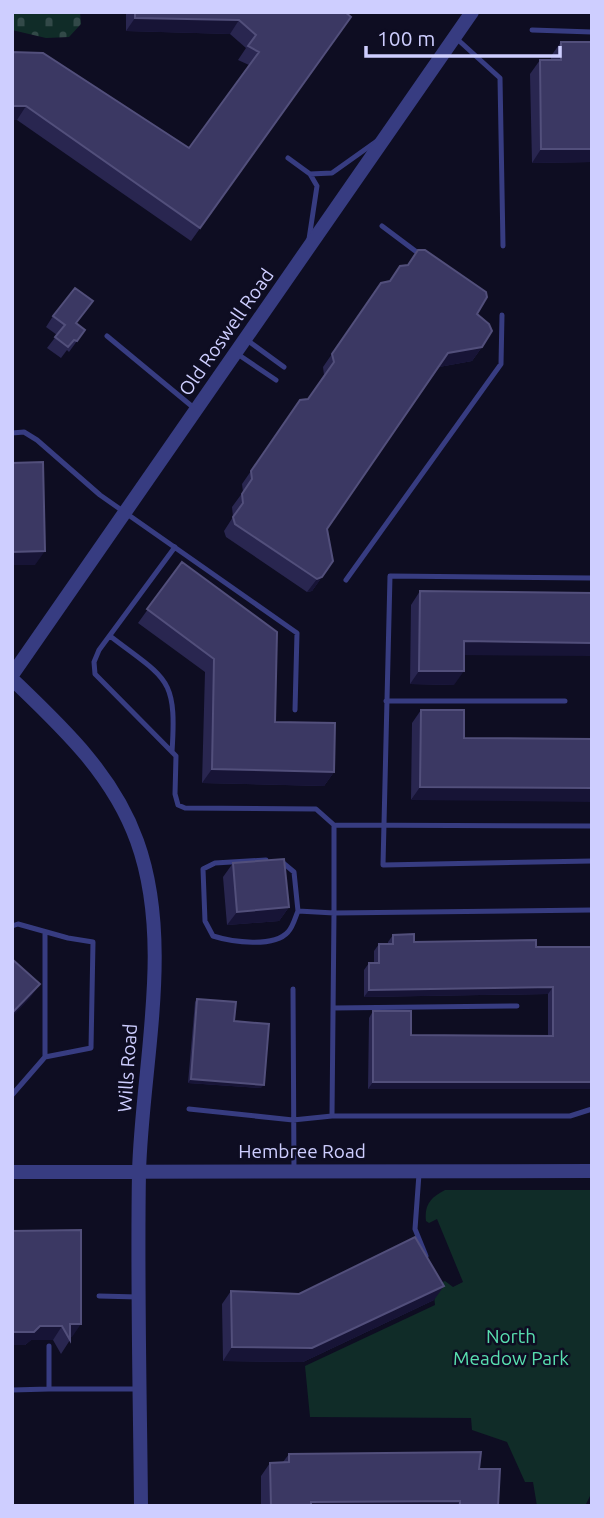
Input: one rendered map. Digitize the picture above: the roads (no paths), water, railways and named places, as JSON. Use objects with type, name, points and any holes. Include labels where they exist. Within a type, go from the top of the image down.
[{"type":"street","name":"Old Roswell Road","points":[[12,677],[472,12]]},
{"type":"street","name":"Wills Road","points":[[12,677],[73,738],[102,773],[127,817],[146,869],[153,908],[155,949],[139,1170],[141,1506]]},
{"type":"street","name":"Hembree Road","points":[[12,1172],[592,1171]]},
{"type":"lane","points":[[532,30],[592,32]]},
{"type":"lane","points":[[455,37],[500,78],[503,246]]},
{"type":"lane","points":[[310,174],[332,173],[389,132]]},
{"type":"lane","points":[[288,158],[310,174],[317,186],[307,250]]},
{"type":"lane","points":[[382,226],[425,258]]},
{"type":"lane","points":[[346,580],[501,365],[502,315]]},
{"type":"lane","points":[[107,336],[196,410]]},
{"type":"lane","points":[[246,339],[284,367]]},
{"type":"lane","points":[[236,353],[276,380]]},
{"type":"lane","points":[[12,433],[24,432],[37,440],[100,495],[297,633],[295,710]]},
{"type":"lane","points":[[175,547],[94,662],[95,674],[176,756],[175,794],[178,805],[316,809],[334,825],[592,826]]},
{"type":"lane","points":[[592,578],[390,576],[383,865],[592,861]]},
{"type":"lane","points":[[110,636],[161,676],[169,688],[174,721],[172,752]]},
{"type":"lane","points":[[386,701],[565,701]]},
{"type":"lane","points":[[332,1116],[334,825]]},
{"type":"lane","points":[[279,860],[294,872],[298,911],[289,931],[277,941],[230,942],[213,936],[205,921],[204,869],[215,863],[279,860]]},
{"type":"lane","points":[[298,911],[334,913],[592,910]]},
{"type":"lane","points":[[12,926],[18,924],[93,942],[91,1048],[45,1057],[12,1096]]},
{"type":"lane","points":[[44,932],[45,1057]]},
{"type":"lane","points":[[293,989],[294,1171]]},
{"type":"lane","points":[[333,1008],[517,1006]]},
{"type":"lane","points":[[189,1109],[293,1120],[332,1116],[570,1116],[592,1109]]},
{"type":"lane","points":[[419,1171],[415,1229],[428,1260]]},
{"type":"lane","points":[[99,1296],[140,1297]]},
{"type":"lane","points":[[48,1346],[48,1389]]},
{"type":"lane","points":[[12,1390],[140,1389]]},
{"type":"park label","name":"North Meadow Park","points":[[511,1347]]}]
